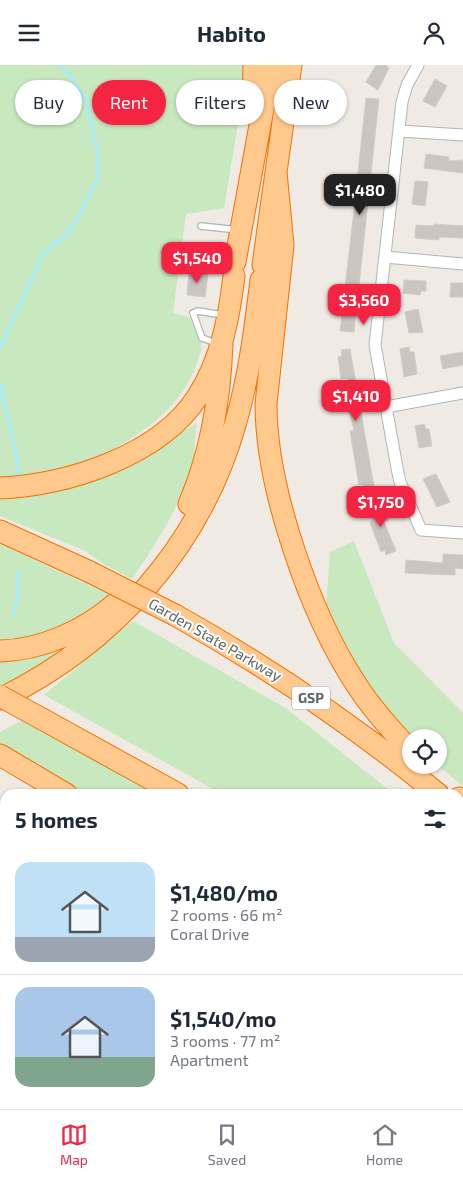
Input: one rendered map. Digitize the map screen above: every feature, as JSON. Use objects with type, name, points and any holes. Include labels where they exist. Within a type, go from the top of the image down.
[{"type":"highway","points":[[251,167],[254,65]]},
{"type":"highway","points":[[0,651],[39,645],[86,625],[118,601],[155,562],[186,511],[203,466],[219,399],[222,344],[251,167],[271,65]]},
{"type":"highway","points":[[0,698],[63,662],[114,621],[158,576],[188,533],[213,485],[235,426],[249,363],[291,65]]},
{"type":"highway","points":[[276,172],[283,245],[266,404],[266,428],[276,481],[298,560],[336,650],[365,698],[402,741]]},
{"type":"highway","points":[[0,488],[37,484],[80,474],[124,457],[154,439],[173,425],[197,397],[222,344]]},
{"type":"highway","name":"Garden State Parkway","points":[[0,531],[90,572],[175,615],[243,654],[305,693],[395,759],[432,789]]},
{"type":"highway","points":[[0,698],[169,789]]},
{"type":"highway","points":[[0,755],[58,789]]},
{"type":"highway","points":[[434,774],[450,789]]},
{"type":"street","points":[[418,65],[405,93],[399,131],[375,345],[400,482],[421,530],[463,533]]},
{"type":"street","points":[[399,131],[463,135]]},
{"type":"street","points":[[385,257],[463,264]]},
{"type":"street","points":[[386,407],[463,393]]},
{"type":"lane","points":[[202,226],[240,230]]},
{"type":"lane","points":[[222,344],[202,338],[193,314],[198,311],[228,316]]},
{"type":"green space","points":[[0,65],[246,65],[245,80],[176,80],[176,125],[238,125],[224,208],[186,214],[173,313],[189,317],[201,345],[197,363],[187,386],[171,406],[151,424],[129,440],[104,454],[54,473],[23,481],[0,482]]},
{"type":"green space","points":[[197,423],[194,457],[186,486],[169,520],[132,579],[107,566],[83,550],[0,516],[0,492],[139,456]]},
{"type":"green space","points":[[354,541],[394,643],[463,713],[463,786],[447,773],[447,729],[404,729],[372,693],[326,606],[330,552]]},
{"type":"green space","points":[[0,544],[116,598],[103,624],[0,689]]},
{"type":"green space","points":[[133,621],[287,709],[388,789],[213,789],[44,695]]},
{"type":"green space","points":[[26,718],[154,789],[75,789],[0,744],[0,732]]},
{"type":"building","points":[[376,65],[385,65],[389,68],[378,90],[366,82]]},
{"type":"building","points":[[435,79],[447,86],[435,107],[423,101]]},
{"type":"building","points":[[366,98],[379,99],[354,332],[340,331],[356,193],[351,192],[353,181],[357,181]]},
{"type":"building","points":[[426,154],[449,157],[449,161],[463,160],[463,173],[424,168]]},
{"type":"building","points":[[415,181],[428,182],[425,206],[412,204]]},
{"type":"building","points":[[434,224],[463,226],[463,238],[439,237],[439,240],[415,238],[416,225],[434,226]]},
{"type":"building","points":[[189,272],[208,274],[205,297],[187,295]]},
{"type":"building","points":[[404,280],[426,281],[426,291],[421,291],[420,295],[403,293]]},
{"type":"building","points":[[451,283],[463,283],[463,297],[450,297]]},
{"type":"building","points":[[418,309],[423,332],[409,333],[405,312]]},
{"type":"building","points":[[409,347],[410,352],[414,352],[417,374],[404,377],[400,349]]},
{"type":"building","points":[[350,349],[374,487],[364,489],[363,484],[359,485],[350,431],[354,431],[350,412],[347,412],[344,396],[351,394],[348,378],[341,379],[338,357],[342,356],[341,350]]},
{"type":"building","points":[[463,352],[463,365],[443,369],[440,356]]},
{"type":"building","points":[[424,424],[426,429],[429,429],[432,446],[419,448],[415,426]]},
{"type":"building","points":[[436,474],[450,502],[437,507],[423,479]]},
{"type":"building","points":[[380,501],[389,520],[384,522],[396,551],[386,555],[385,550],[381,552],[370,522],[373,521],[367,505]]},
{"type":"building","points":[[443,554],[463,555],[463,569],[455,568],[455,575],[405,573],[406,560],[443,563]]},
{"type":"waterway","points":[[0,348],[44,252],[65,236],[78,217],[98,177],[98,153],[86,100],[70,75],[60,65]]},
{"type":"waterway","points":[[0,383],[18,464],[18,479]]},
{"type":"waterway","points":[[14,615],[18,595],[18,571]]}]
